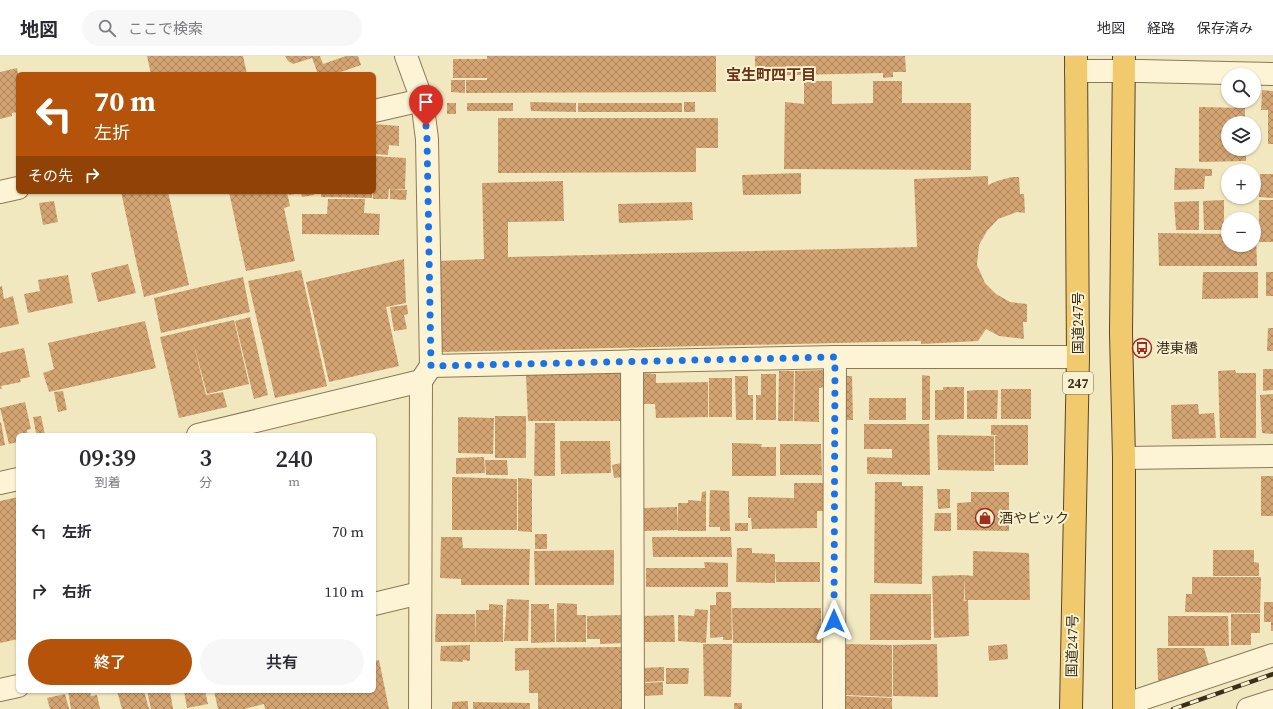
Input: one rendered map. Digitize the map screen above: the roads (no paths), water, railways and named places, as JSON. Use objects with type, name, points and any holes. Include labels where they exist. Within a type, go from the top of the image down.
[{"type":"highway","name":"国道247号","points":[[1071,709],[1078,357],[1076,63]]},
{"type":"highway","points":[[1124,63],[1121,333],[1124,458],[1124,707]]},
{"type":"street","points":[[406,56],[422,100],[427,139],[426,374],[420,593],[420,709]]},
{"type":"street","points":[[1076,63],[1124,63],[1273,74]]},
{"type":"street","points":[[376,111],[422,100]]},
{"type":"street","points":[[0,192],[16,188]]},
{"type":"street","points":[[205,433],[426,374],[632,361],[835,357],[1078,357]]},
{"type":"street","points":[[834,709],[835,357]]},
{"type":"street","points":[[632,361],[633,709]]},
{"type":"street","points":[[1124,458],[1273,456]]},
{"type":"street","points":[[0,483],[16,479]]},
{"type":"street","points":[[376,604],[420,593]]},
{"type":"street","points":[[1124,707],[1273,655]]},
{"type":"street","points":[[0,690],[16,686]]},
{"type":"street","points":[[1248,709],[1273,701]]},
{"type":"railway","points":[[1173,709],[1273,674]]},
{"type":"place","name":"港東橋","points":[[1142,348]]},
{"type":"place","name":"酒やビック","points":[[985,518]]},
{"type":"district","name":"宝生町四丁目","points":[[771,75]]}]
